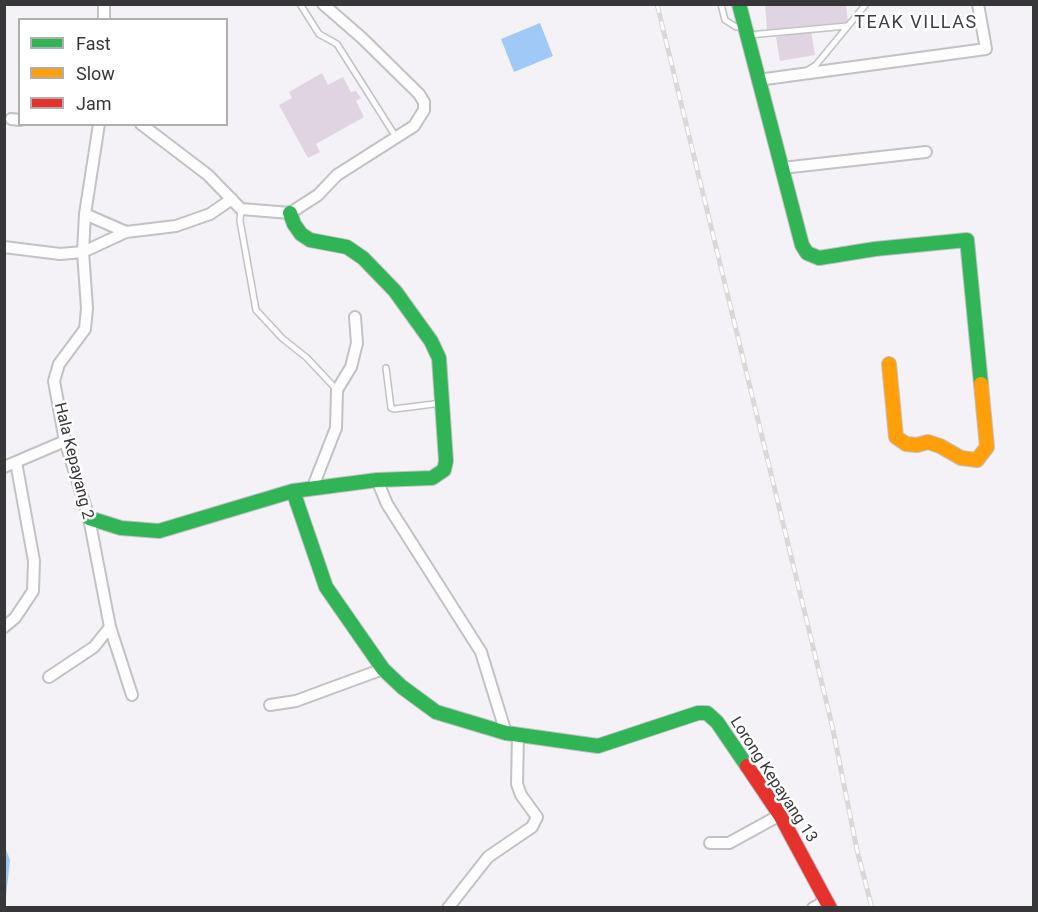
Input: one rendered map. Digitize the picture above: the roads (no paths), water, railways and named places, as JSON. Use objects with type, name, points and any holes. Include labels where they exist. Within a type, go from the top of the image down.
[{"type":"street","points":[[144,126],[208,175],[241,208],[290,213],[318,195],[337,175],[414,126],[424,110],[424,102],[419,94],[362,38],[323,4]]},
{"type":"street","points":[[740,4],[802,245],[807,253],[819,258],[875,249],[966,240],[987,447],[977,460],[961,458],[928,442],[917,445],[906,444],[896,437],[889,364]]},
{"type":"street","points":[[758,80],[802,72],[986,49],[978,4]]},
{"type":"street","name":"Hala Kepayang 2","points":[[99,126],[83,252],[87,308],[85,329],[59,364],[54,381],[65,441],[88,518],[110,627],[132,694]]},
{"type":"street","points":[[782,168],[926,152]]},
{"type":"street","points":[[4,247],[60,254],[83,252],[126,232],[176,226],[210,214],[232,199]]},
{"type":"street","points":[[88,518],[121,528],[159,531],[293,491],[376,480],[432,477],[444,470],[446,460],[439,358],[431,341],[395,291],[363,258],[347,248],[319,242],[302,234],[294,224],[290,213]]},
{"type":"street","points":[[86,214],[126,232]]},
{"type":"street","points":[[312,489],[336,428],[337,390],[351,367],[357,343],[355,317]]},
{"type":"street","points":[[4,466],[65,441]]},
{"type":"street","points":[[4,627],[15,618],[33,591],[34,561],[16,462]]},
{"type":"street","points":[[376,480],[387,504],[481,652],[512,734],[517,784],[521,795],[537,817],[532,827],[488,857],[447,908]]},
{"type":"street","name":"Lorong Kepayang 13","points":[[293,491],[326,587],[382,669],[402,687],[436,712],[512,734],[598,746],[698,713],[707,713],[717,722],[780,815],[828,902]]},
{"type":"street","points":[[49,677],[94,647],[110,627]]},
{"type":"street","points":[[270,705],[296,701],[382,669]]},
{"type":"street","points":[[711,843],[729,843],[780,815]]},
{"type":"street","points":[[813,908],[828,902]]},
{"type":"lane","points":[[300,4],[319,34],[337,44],[396,137]]},
{"type":"lane","points":[[721,4],[725,20],[746,30],[847,26]]},
{"type":"lane","points":[[802,72],[816,65],[866,4]]},
{"type":"lane","points":[[241,208],[240,221],[256,310],[337,390]]},
{"type":"lane","points":[[386,368],[391,408],[443,402]]},
{"type":"water","points":[[540,23],[553,56],[514,72],[501,39]]},
{"type":"water","points":[[5,847],[10,860],[5,906]]},
{"type":"railway","points":[[657,4],[832,725],[857,850],[872,908]]},
{"type":"district","name":"TEAK VILLAS","points":[[916,23]]}]
